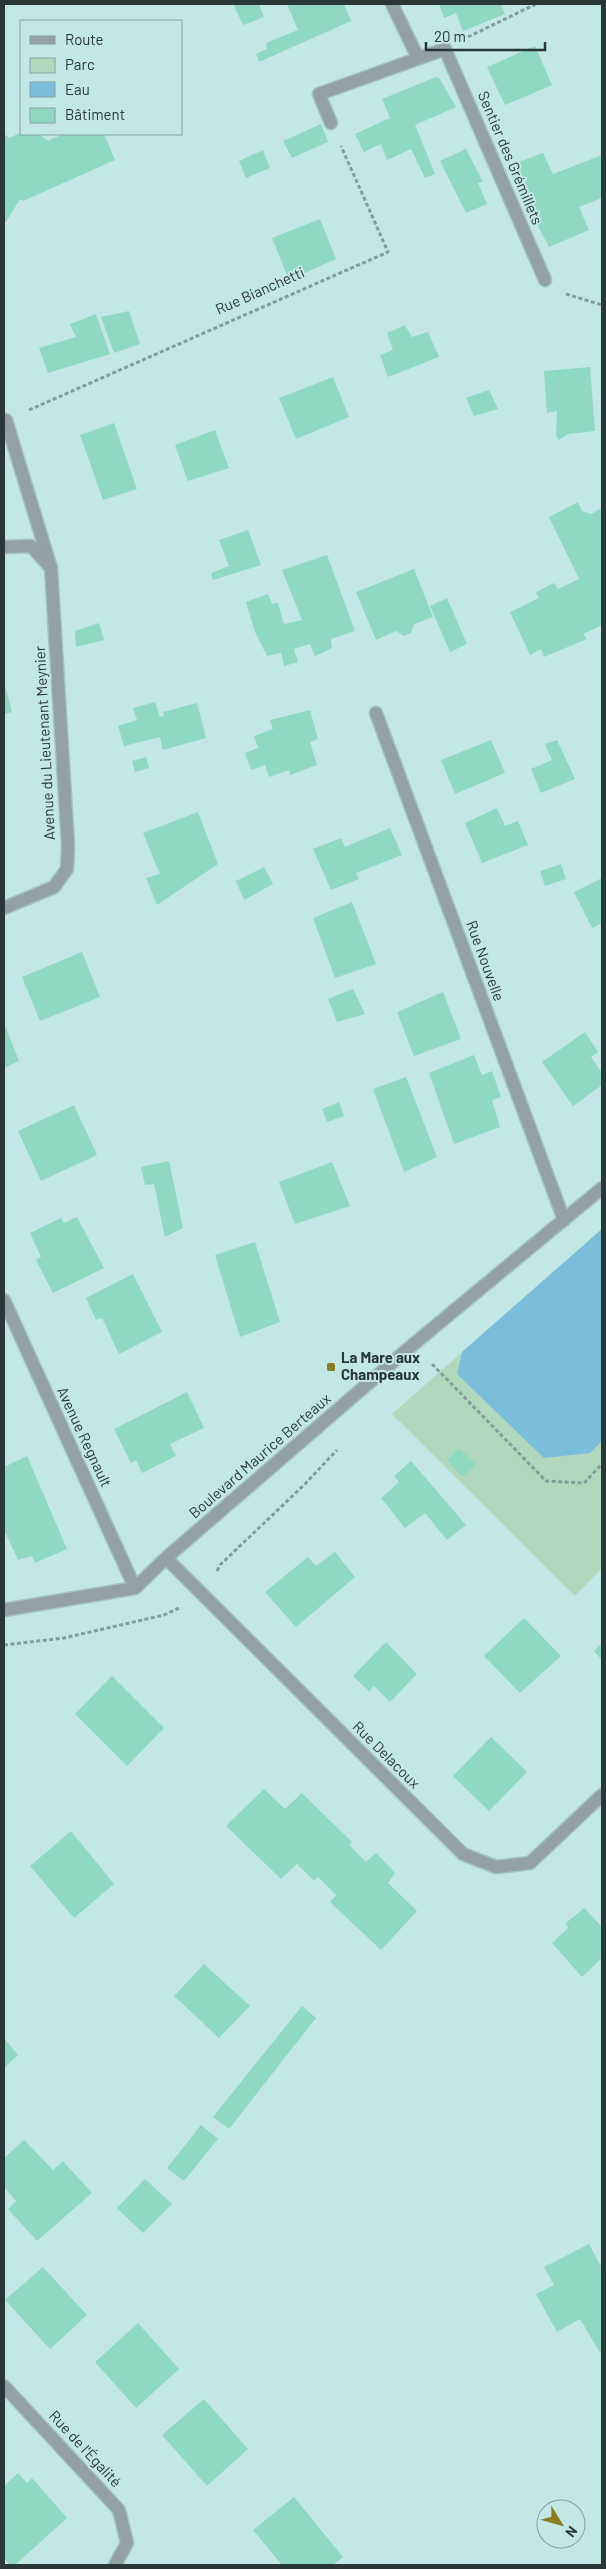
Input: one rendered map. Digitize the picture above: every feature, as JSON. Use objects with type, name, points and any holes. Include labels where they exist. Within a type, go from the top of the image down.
[{"type":"street","points":[[392,4],[418,58]]},
{"type":"street","points":[[331,123],[319,94],[445,49]]},
{"type":"street","name":"Sentier des Grémillets","points":[[445,49],[545,280]]},
{"type":"street","points":[[6,420],[51,568]]},
{"type":"street","points":[[4,547],[31,546],[51,568]]},
{"type":"street","name":"Avenue du Lieutenant Meynier","points":[[4,908],[54,887],[67,869],[68,844],[51,568]]},
{"type":"street","name":"Rue Nouvelle","points":[[376,713],[564,1220]]},
{"type":"street","name":"Boulevard Maurice Berteaux","points":[[136,1588],[166,1558],[415,1343],[602,1188]]},
{"type":"street","name":"Avenue Regnault","points":[[4,1300],[136,1588]]},
{"type":"street","name":"Rue Delacoux","points":[[166,1558],[462,1854],[496,1867],[530,1863],[602,1795]]},
{"type":"street","points":[[4,1610],[136,1588]]},
{"type":"street","name":"Rue de l'Égalité","points":[[4,2386],[119,2510],[127,2543],[115,2565]]},
{"type":"path","points":[[445,49],[536,4]]},
{"type":"path","name":"Rue Bianchetti","points":[[6,420],[388,252],[331,123]]},
{"type":"path","points":[[545,280],[556,290],[602,305]]},
{"type":"path","points":[[415,1343],[432,1364],[546,1481],[584,1483],[602,1464]]},
{"type":"path","points":[[424,1370],[436,1360]]},
{"type":"path","points":[[4,1645],[64,1638],[164,1615],[204,1596],[220,1565],[305,1484],[342,1444]]},
{"type":"green space","points":[[602,1229],[602,1568],[575,1596],[392,1414]]},
{"type":"water","name":"La Mare aux Champeaux","points":[[602,1229],[602,1441],[590,1453],[544,1458],[457,1374],[462,1352]]},
{"type":"building","points":[[233,4],[259,4],[264,17],[243,25]]},
{"type":"building","points":[[287,4],[344,4],[351,21],[259,62],[256,54],[267,49],[266,43],[298,30]]},
{"type":"building","points":[[439,4],[501,4],[505,14],[463,31],[456,13],[444,18]]},
{"type":"building","points":[[535,46],[552,85],[505,105],[487,67]]},
{"type":"building","points":[[436,77],[440,79],[456,107],[415,125],[435,174],[425,178],[411,149],[387,160],[381,144],[364,152],[355,134],[390,118],[382,99]]},
{"type":"building","points":[[321,124],[328,142],[292,158],[283,141]]},
{"type":"building","points":[[20,133],[20,135],[40,135],[48,141],[61,135],[104,135],[115,160],[23,201],[20,199],[6,222],[4,221],[4,134],[10,138]]},
{"type":"building","points":[[466,149],[483,182],[478,183],[487,204],[466,213],[440,161]]},
{"type":"building","points":[[263,150],[270,168],[246,178],[239,161]]},
{"type":"building","points":[[543,153],[553,174],[602,155],[602,198],[579,207],[589,230],[549,247],[507,166]]},
{"type":"building","points":[[320,219],[336,259],[289,280],[272,238]]},
{"type":"building","points":[[129,311],[140,344],[114,353],[101,317]]},
{"type":"building","points":[[96,314],[110,354],[48,373],[39,348],[76,337],[70,324]]},
{"type":"building","points":[[405,325],[412,337],[428,332],[439,357],[388,377],[380,355],[393,350],[387,333]]},
{"type":"building","points":[[590,367],[595,431],[568,434],[559,440],[556,436],[557,411],[547,413],[544,371]]},
{"type":"building","points":[[333,377],[349,417],[296,439],[279,398]]},
{"type":"building","points":[[489,390],[498,409],[474,416],[466,398]]},
{"type":"building","points":[[114,423],[137,489],[103,500],[80,435]]},
{"type":"building","points":[[215,430],[229,468],[188,481],[175,445]]},
{"type":"building","points":[[578,502],[582,511],[591,514],[602,508],[602,625],[583,634],[587,639],[544,657],[541,649],[530,655],[510,612],[539,598],[536,592],[554,583],[558,589],[579,579],[549,517]]},
{"type":"building","points":[[248,530],[261,565],[213,580],[211,573],[229,566],[219,540]]},
{"type":"building","points":[[327,555],[355,631],[331,639],[332,648],[315,656],[310,644],[294,649],[298,662],[284,666],[281,653],[267,656],[255,632],[246,602],[268,594],[272,604],[278,603],[284,624],[302,620],[282,570]]},
{"type":"building","points":[[414,569],[433,617],[414,624],[411,633],[404,636],[396,631],[376,640],[356,592]]},
{"type":"building","points":[[447,598],[467,644],[450,652],[430,606]]},
{"type":"building","points":[[99,623],[104,640],[76,647],[75,631]]},
{"type":"building","points":[[4,681],[12,712],[4,714]]},
{"type":"building","points":[[155,702],[160,717],[164,716],[163,712],[197,703],[206,738],[163,750],[160,737],[124,746],[118,726],[137,720],[133,708]]},
{"type":"building","points":[[310,710],[318,739],[310,742],[317,765],[290,775],[289,770],[269,777],[265,765],[251,770],[245,753],[258,748],[254,736],[273,729],[270,720]]},
{"type":"building","points":[[491,740],[505,773],[455,794],[441,760]]},
{"type":"building","points":[[557,740],[575,779],[541,793],[531,769],[552,760],[545,744]]},
{"type":"building","points":[[146,757],[149,768],[135,772],[132,761]]},
{"type":"building","points":[[497,808],[505,826],[518,821],[528,845],[482,863],[465,823]]},
{"type":"building","points":[[198,812],[218,864],[157,905],[146,878],[160,874],[143,833]]},
{"type":"building","points":[[390,828],[402,855],[356,873],[359,879],[331,890],[313,849],[341,838],[345,847]]},
{"type":"building","points":[[561,864],[566,879],[545,886],[540,871]]},
{"type":"building","points":[[264,867],[273,884],[244,900],[236,881]]},
{"type":"building","points":[[602,878],[602,923],[592,928],[574,892]]},
{"type":"building","points":[[352,902],[376,964],[335,978],[313,918]]},
{"type":"building","points":[[82,952],[100,997],[40,1021],[22,977]]},
{"type":"building","points":[[353,989],[365,1014],[337,1022],[328,999]]},
{"type":"building","points":[[443,992],[461,1039],[414,1056],[397,1012]]},
{"type":"building","points":[[4,1023],[19,1061],[4,1068]]},
{"type":"building","points":[[585,1032],[598,1052],[591,1057],[602,1073],[602,1085],[573,1106],[542,1062]]},
{"type":"building","points":[[474,1055],[482,1075],[492,1071],[501,1097],[492,1100],[500,1127],[454,1144],[429,1073]]},
{"type":"building","points":[[406,1077],[437,1157],[404,1172],[373,1089]]},
{"type":"building","points":[[339,1102],[344,1116],[327,1122],[322,1109]]},
{"type":"building","points":[[74,1105],[97,1155],[41,1181],[18,1131]]},
{"type":"building","points":[[169,1161],[183,1228],[165,1237],[154,1184],[145,1185],[141,1167]]},
{"type":"building","points":[[332,1162],[350,1206],[295,1224],[279,1182]]},
{"type":"building","points":[[77,1217],[104,1268],[53,1293],[36,1260],[41,1257],[30,1233],[61,1218],[64,1223]]},
{"type":"building","points":[[255,1242],[280,1322],[240,1337],[215,1255]]},
{"type":"building","points":[[133,1274],[162,1332],[119,1354],[102,1318],[96,1320],[86,1298]]},
{"type":"building","points":[[187,1392],[204,1428],[170,1444],[176,1456],[142,1473],[136,1460],[131,1463],[114,1429]]},
{"type":"building","points":[[459,1448],[476,1465],[463,1477],[447,1461]]},
{"type":"building","points":[[27,1456],[67,1549],[35,1563],[32,1556],[18,1560],[4,1530],[4,1467]]},
{"type":"building","points":[[411,1461],[466,1525],[447,1540],[425,1513],[405,1528],[381,1498],[399,1482],[394,1476]]},
{"type":"building","points":[[335,1552],[355,1577],[296,1627],[265,1592],[308,1557],[316,1566]]},
{"type":"building","points":[[524,1618],[561,1656],[520,1693],[484,1656]]},
{"type":"building","points":[[386,1642],[417,1674],[390,1702],[374,1686],[369,1691],[353,1676]]},
{"type":"building","points":[[602,1643],[602,1660],[594,1651]]},
{"type":"building","points":[[112,1676],[164,1728],[127,1766],[75,1714]]},
{"type":"building","points":[[491,1737],[527,1772],[489,1811],[453,1776]]},
{"type":"building","points":[[264,1789],[285,1809],[302,1793],[352,1842],[349,1845],[366,1862],[376,1853],[395,1873],[388,1883],[417,1911],[381,1950],[330,1902],[336,1895],[318,1877],[314,1881],[297,1864],[281,1879],[226,1826]]},
{"type":"building","points":[[71,1831],[114,1884],[74,1918],[30,1866]]},
{"type":"building","points":[[584,1908],[602,1927],[602,1958],[582,1977],[552,1943],[568,1928],[566,1923]]},
{"type":"building","points":[[204,1964],[250,2006],[219,2038],[174,1996]]},
{"type":"building","points":[[302,2006],[316,2018],[229,2129],[213,2117]]},
{"type":"building","points":[[4,2038],[18,2055],[4,2068]]},
{"type":"building","points":[[201,2125],[218,2139],[184,2181],[167,2168]]},
{"type":"building","points":[[24,2140],[53,2170],[63,2161],[92,2193],[37,2241],[8,2209],[16,2201],[4,2187],[4,2158]]},
{"type":"building","points":[[145,2179],[172,2204],[143,2233],[117,2208]]},
{"type":"building","points":[[589,2244],[600,2265],[602,2264],[602,2352],[600,2353],[580,2319],[557,2332],[536,2294],[554,2285],[544,2267]]},
{"type":"building","points":[[43,2267],[87,2315],[50,2349],[5,2300]]},
{"type":"building","points":[[138,2323],[179,2369],[136,2408],[95,2362]]},
{"type":"building","points":[[204,2399],[248,2449],[207,2486],[162,2435]]},
{"type":"building","points":[[18,2473],[27,2483],[32,2478],[67,2518],[15,2565],[10,2565],[4,2558],[4,2486]]},
{"type":"building","points":[[294,2497],[343,2557],[333,2565],[282,2565],[253,2530]]},
{"type":"place","name":"La Mare aux Champeaux","points":[[331,1367]]}]
